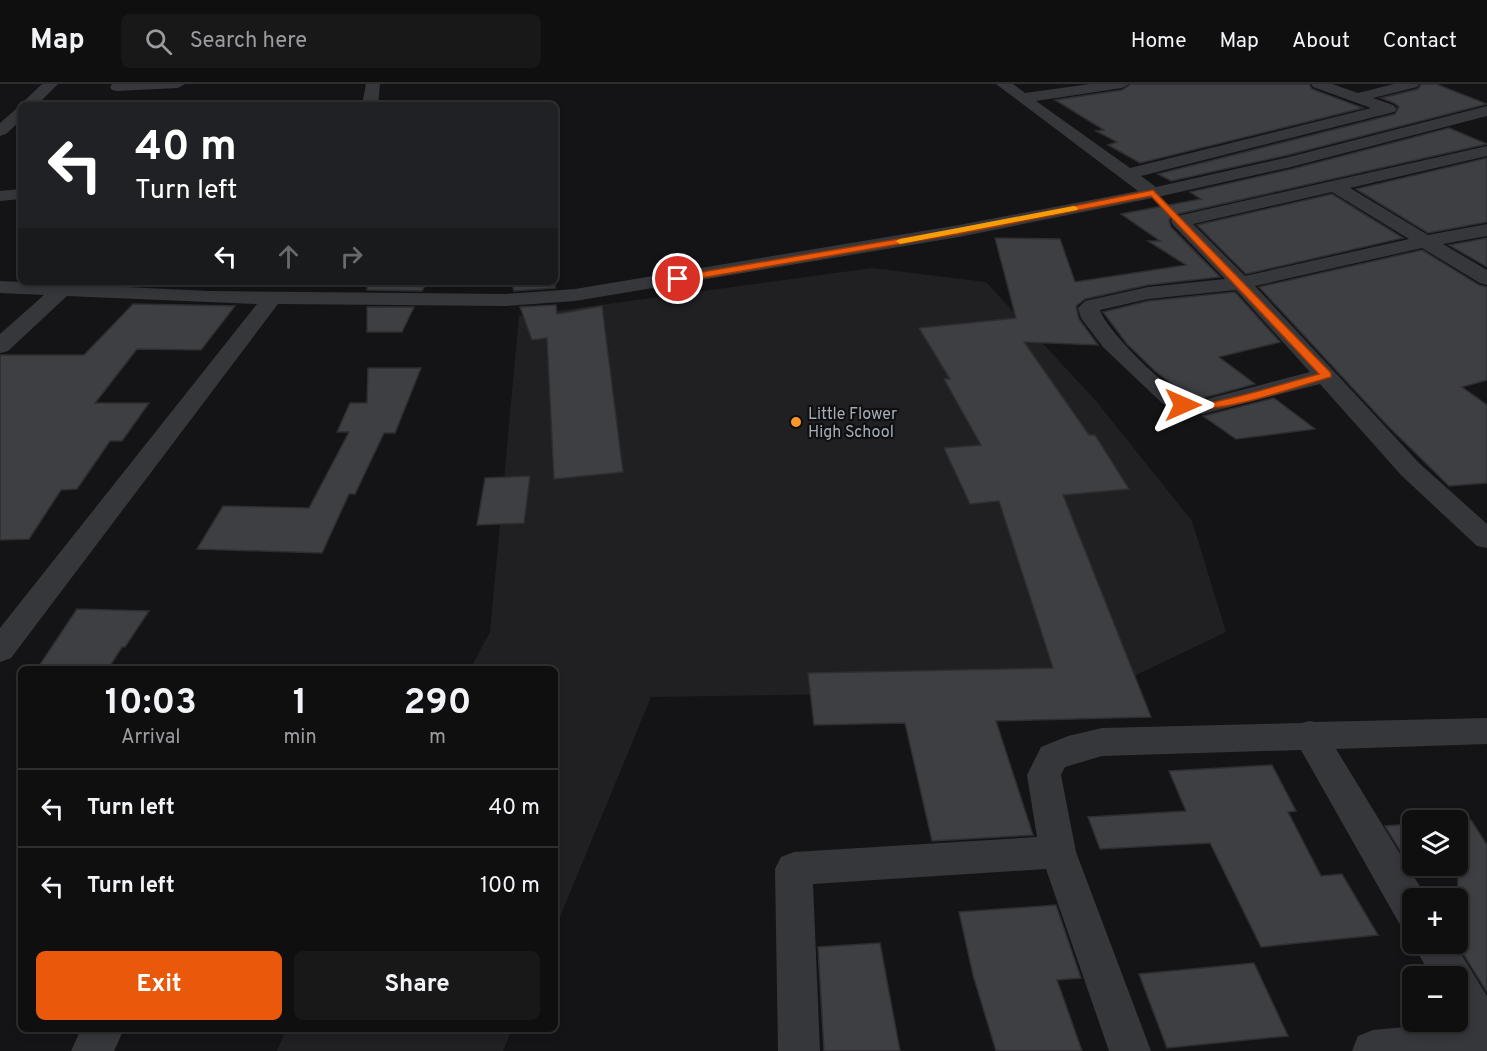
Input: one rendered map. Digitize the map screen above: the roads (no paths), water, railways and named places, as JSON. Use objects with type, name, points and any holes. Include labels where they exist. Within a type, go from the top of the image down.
[{"type":"street","points":[[31,102],[51,84]]},
{"type":"street","points":[[115,89],[178,84]]},
{"type":"street","points":[[370,102],[373,84]]},
{"type":"street","points":[[1003,84],[1153,193],[1327,375],[1410,469],[1487,539]]},
{"type":"street","points":[[1023,98],[1122,84]]},
{"type":"street","points":[[1318,84],[1434,126]]},
{"type":"street","points":[[1357,98],[1412,84]]},
{"type":"street","points":[[1128,174],[1388,108]]},
{"type":"street","points":[[0,286],[273,297],[358,290],[506,300],[575,295],[947,234],[1153,193],[1281,164],[1487,111]]},
{"type":"street","points":[[0,131],[18,115]]},
{"type":"street","points":[[1180,221],[1487,151]]},
{"type":"street","points":[[1335,186],[1487,279]]},
{"type":"street","points":[[0,196],[18,194]]},
{"type":"street","points":[[1327,375],[1223,403],[1203,407],[1183,405],[1170,398],[1104,337],[1089,315],[1089,309],[1092,304],[1148,293],[1241,283],[1426,241],[1487,230]]},
{"type":"street","points":[[0,346],[62,290]]},
{"type":"street","points":[[0,650],[273,297]]},
{"type":"street","points":[[1130,1051],[1058,852],[1044,775],[1053,757],[1068,750],[1102,742],[1309,734],[1487,731]]},
{"type":"street","points":[[1309,734],[1402,891]]},
{"type":"street","points":[[799,1051],[794,869],[1058,852]]},
{"type":"street","points":[[1373,1051],[1487,1036],[1468,1003]]},
{"type":"street","points":[[92,1051],[102,1032]]},
{"type":"place","name":"Little Flower High School","points":[[796,422]]}]
